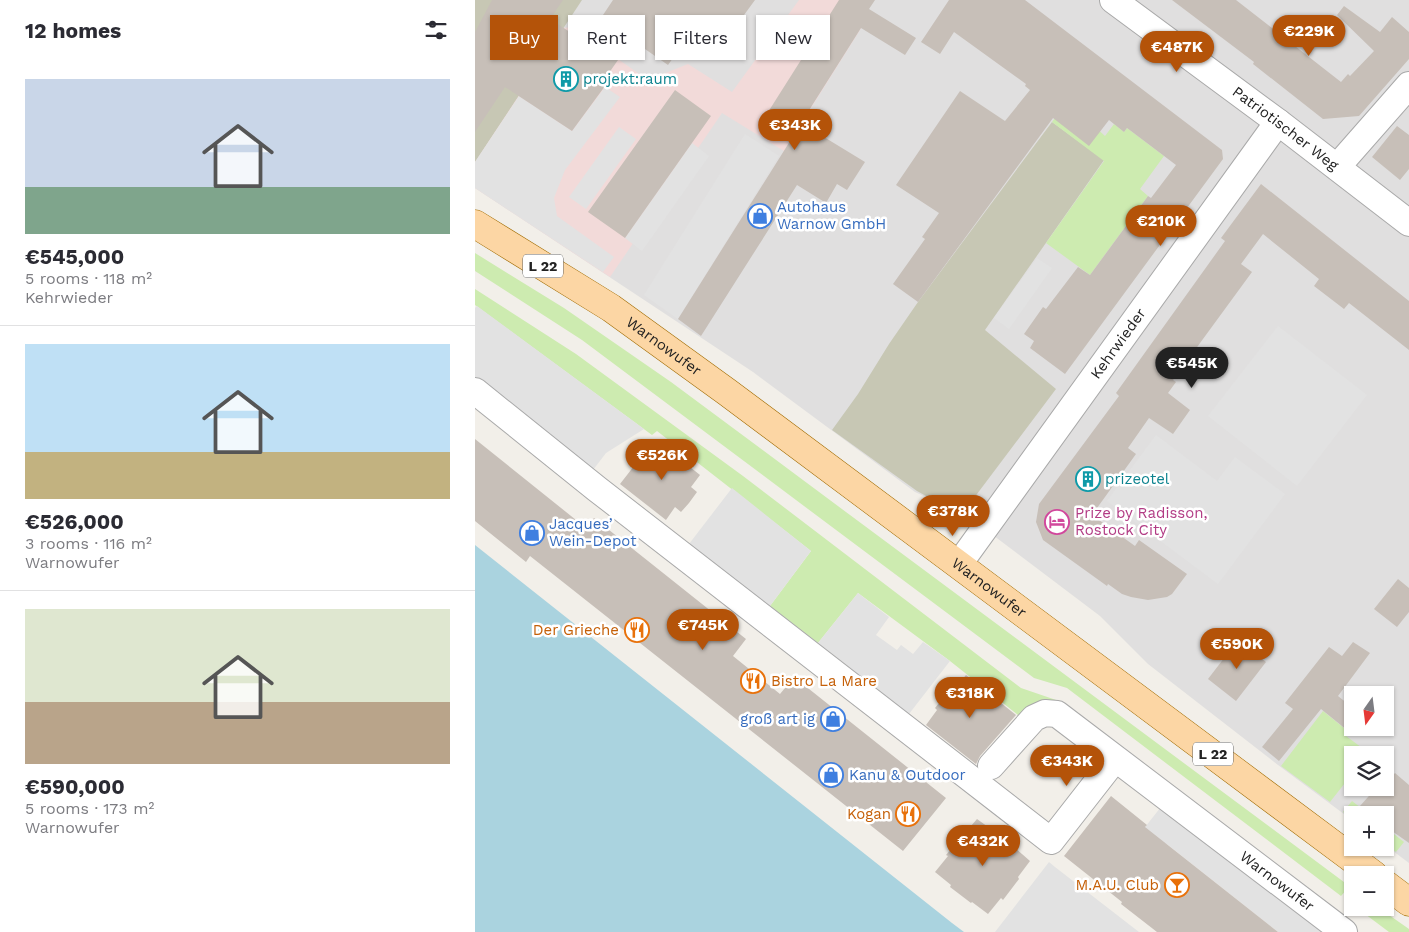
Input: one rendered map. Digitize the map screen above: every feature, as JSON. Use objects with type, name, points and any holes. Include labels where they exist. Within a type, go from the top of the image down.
[{"type":"main road","name":"Warnowufer","points":[[475,224],[611,308],[959,564],[1362,866]]},
{"type":"main road","points":[[1394,891],[1409,902]]},
{"type":"street","name":"Patriotischer Weg","points":[[1113,0],[1271,117],[1409,223]]},
{"type":"street","points":[[1337,167],[1409,85]]},
{"type":"street","name":"Kehrwieder","points":[[959,564],[1271,117]]},
{"type":"street","points":[[475,391],[597,489],[1051,841],[1115,758]]},
{"type":"street","name":"Warnowufer","points":[[991,766],[1034,718],[1045,713],[1057,714],[1344,932]]},
{"type":"shaded area","points":[[475,0],[1409,0],[1409,863],[1394,852],[1394,806],[1344,806],[1344,814],[1148,664],[1100,616],[949,502],[937,502],[915,492],[753,372],[475,188]]},
{"type":"shaded area","points":[[475,0],[582,0],[572,15],[568,15],[568,21],[558,36],[558,15],[490,15],[490,60],[542,60],[475,162]]},
{"type":"shaded area","points":[[799,0],[849,0],[870,14],[784,151],[722,113],[610,277],[475,188],[475,162],[542,60],[558,60],[558,36],[563,28],[568,27],[568,60],[619,60],[648,80],[688,64],[732,92],[756,59],[830,60],[830,15],[788,15]]},
{"type":"shaded area","points":[[605,87],[620,97],[565,170],[554,198],[557,216],[614,257],[603,272],[475,188],[475,162],[519,96],[572,131]]},
{"type":"shaded area","points":[[1052,122],[1104,160],[985,330],[1056,389],[971,502],[937,502],[917,491],[832,430],[858,394],[918,302]]},
{"type":"shaded area","points":[[619,127],[636,139],[586,209],[569,197]]},
{"type":"shaded area","points":[[745,134],[779,156],[678,319],[644,295]]},
{"type":"shaded area","points":[[692,143],[709,156],[642,251],[625,238]]},
{"type":"shaded area","points":[[1037,258],[1052,268],[1009,329],[994,318]]},
{"type":"shaded area","points":[[477,306],[644,429],[606,453],[593,470],[475,379],[475,308]]},
{"type":"shaded area","points":[[1278,326],[1367,395],[1297,486],[1208,416]]},
{"type":"shaded area","points":[[1156,435],[1217,481],[1235,457],[1285,494],[1218,584],[1107,501]]},
{"type":"shaded area","points":[[732,488],[811,551],[770,606],[689,544]]},
{"type":"shaded area","points":[[858,593],[889,617],[876,635],[897,650],[901,645],[913,654],[923,642],[950,661],[909,714],[818,643]]},
{"type":"shaded area","points":[[1168,798],[1344,932],[1278,932],[1168,845],[1142,831]]},
{"type":"shaded area","points":[[1049,862],[1055,867],[1139,932],[995,932]]},
{"type":"green space","points":[[1067,101],[1105,136],[1114,124],[1124,132],[1127,128],[1164,156],[1140,189],[1148,196],[1090,275],[1046,243],[1104,161],[1052,122]]},
{"type":"green space","points":[[475,253],[564,308],[671,382],[1344,882],[1344,893],[1341,896],[1067,688],[1034,678],[582,340],[475,271]]},
{"type":"green space","points":[[475,289],[576,354],[743,476],[1021,688],[1059,701],[1027,709],[1018,715],[950,661],[858,593],[818,643],[770,606],[811,551],[657,431],[652,435],[475,305]]},
{"type":"green space","points":[[1323,711],[1344,728],[1344,736],[1360,746],[1344,746],[1344,784],[1330,802],[1281,766]]},
{"type":"green space","points":[[1352,801],[1358,806],[1348,806]]},
{"type":"green space","points":[[1394,834],[1404,842],[1396,852],[1394,851]]},
{"type":"green space","points":[[1368,916],[1390,916],[1409,929],[1409,932],[1389,932]]},
{"type":"water","points":[[475,545],[952,923],[964,932],[475,932]]},
{"type":"building","points":[[492,0],[563,0],[553,15],[490,15],[490,60],[558,60],[558,24],[568,31],[568,60],[618,60],[604,80],[608,82],[572,131],[505,87],[475,132],[475,32]]},
{"type":"building","points":[[613,0],[755,0],[744,15],[655,15],[655,56],[645,49],[645,15],[603,15]]},
{"type":"building","points":[[839,0],[875,0],[869,9],[916,38],[905,55],[861,28],[801,123],[865,162],[847,190],[837,184],[826,203],[797,185],[701,336],[678,319],[792,138],[763,120],[801,60],[830,60],[830,15]]},
{"type":"building","points":[[949,0],[1025,0],[1222,150],[1223,159],[1065,374],[1030,348],[1034,341],[1024,334],[1043,307],[1046,309],[1078,267],[1090,275],[1148,196],[1151,198],[1176,165],[1127,128],[1124,132],[1109,120],[1089,146],[1053,118],[918,302],[893,284],[925,239],[922,237],[939,213],[896,185],[960,91],[1005,121],[1030,90],[1025,86],[1026,84],[954,32],[940,54],[921,42]]},
{"type":"building","points":[[1172,0],[1236,0],[1341,82],[1348,74],[1350,76],[1374,51],[1337,15],[1344,6],[1380,32],[1392,17],[1409,32],[1409,59],[1359,116],[1323,119],[1253,64],[1254,62]]},
{"type":"building","points":[[661,60],[672,60],[668,65]]},
{"type":"building","points":[[675,90],[711,116],[625,238],[588,212]]},
{"type":"building","points":[[1397,126],[1409,135],[1409,169],[1400,180],[1372,157]]},
{"type":"building","points":[[1261,184],[1409,301],[1409,350],[1349,303],[1344,309],[1314,286],[1319,279],[1263,234],[1241,264],[1252,272],[1173,380],[1176,382],[1168,393],[1190,410],[1173,434],[1149,418],[1128,448],[1136,454],[1092,515],[1135,546],[1139,540],[1187,574],[1172,594],[1167,597],[1148,600],[1131,597],[1122,594],[1108,584],[1107,586],[1043,540],[1036,522],[1039,504],[1119,396],[1116,393],[1225,241],[1221,238]]},
{"type":"building","points":[[475,439],[586,528],[594,518],[746,639],[733,656],[780,694],[794,677],[946,798],[903,851],[530,556],[526,562],[475,521]]},
{"type":"building","points":[[655,439],[700,475],[691,487],[697,492],[689,503],[681,512],[675,507],[666,520],[620,484]]},
{"type":"building","points":[[1398,579],[1409,588],[1409,612],[1397,627],[1374,609]]},
{"type":"building","points":[[1238,640],[1266,662],[1236,701],[1208,679]]},
{"type":"building","points":[[1353,642],[1370,653],[1338,696],[1344,701],[1344,728],[1321,709],[1279,761],[1262,747],[1293,709],[1285,703],[1329,647],[1342,656]]},
{"type":"building","points":[[966,675],[1016,715],[980,756],[976,764],[926,725],[937,710],[935,708],[952,687],[954,689]]},
{"type":"building","points":[[1394,774],[1409,785],[1409,843],[1394,832],[1394,806],[1360,806],[1369,796],[1394,796]]},
{"type":"building","points":[[1111,796],[1147,825],[1145,827],[1278,932],[1157,932],[1121,904],[1122,902],[1064,856]]},
{"type":"building","points":[[977,819],[1016,847],[1030,861],[1003,900],[1001,898],[988,914],[950,887],[951,885],[935,872],[948,856],[946,855]]},
{"type":"place","name":"projekt:raum","points":[[566,79]]},
{"type":"place","name":"Autohaus Warnow GmbH","points":[[760,216]]},
{"type":"place","name":"prizeotel","points":[[1088,479]]},
{"type":"place","name":"Prize by Radisson, Rostock City","points":[[1057,522]]},
{"type":"place","name":"Jacques’ Wein-Depot","points":[[532,533]]},
{"type":"place","name":"Der Grieche","points":[[637,630]]},
{"type":"place","name":"Bistro La Mare","points":[[753,681]]},
{"type":"place","name":"groß art ig","points":[[833,719]]},
{"type":"place","name":"Kanu & Outdoor","points":[[831,775]]},
{"type":"place","name":"Kogan","points":[[908,814]]},
{"type":"place","name":"M.A.U. Club","points":[[1177,885]]}]
